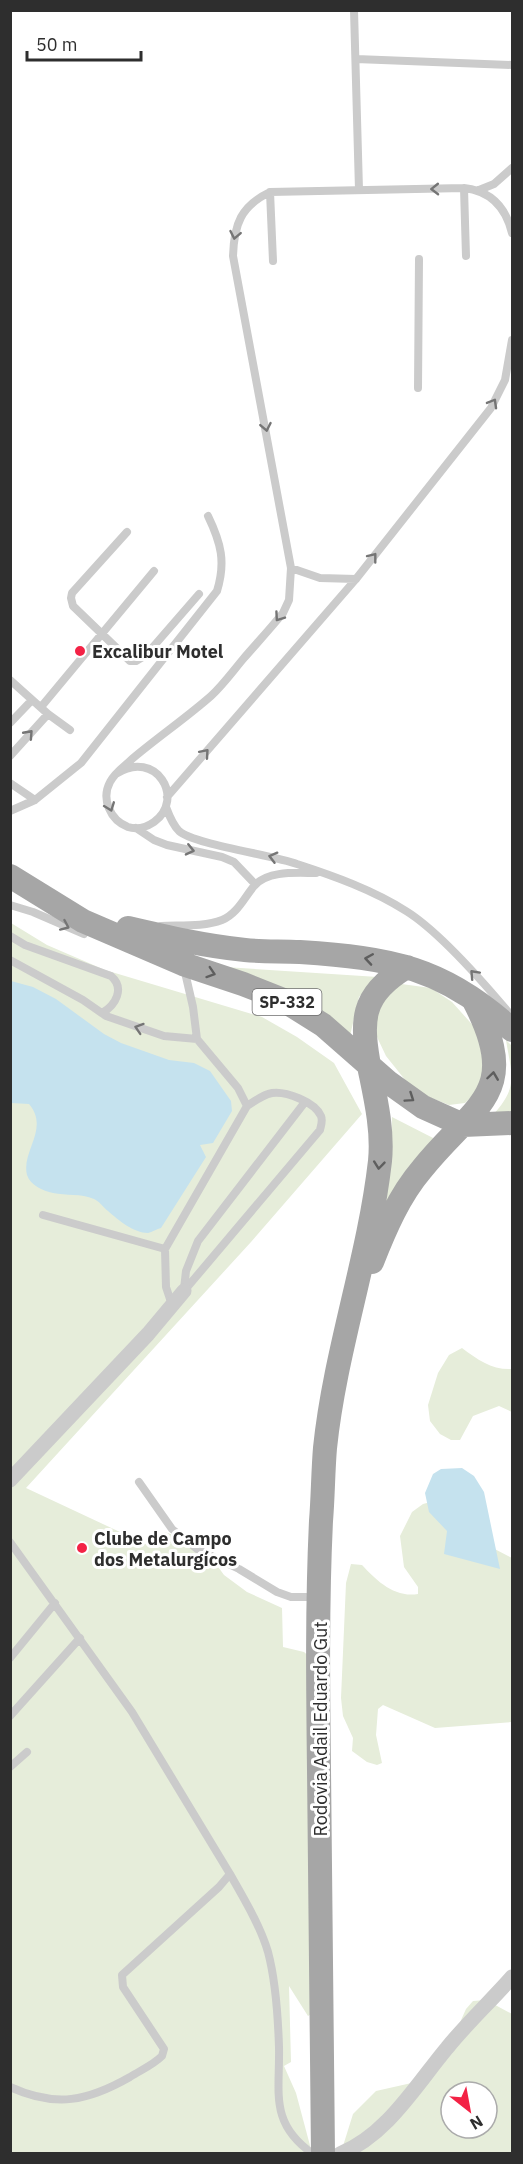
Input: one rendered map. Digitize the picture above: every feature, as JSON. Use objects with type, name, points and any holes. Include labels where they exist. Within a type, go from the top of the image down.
[{"type":"main road","name":"SP-332","points":[[10,876],[83,921],[183,964],[283,1000],[322,1025],[405,1096],[423,1107],[463,1125],[513,1123]]},
{"type":"main road","name":"SP-332","points":[[44,897],[116,935],[162,936],[246,950],[355,957],[407,967],[435,976],[472,997],[513,1030]]},
{"type":"main road","points":[[369,1066],[364,1040],[366,1012],[380,987],[390,977],[407,967]]},
{"type":"main road","points":[[463,1125],[486,1098],[494,1074],[491,1040],[485,1021],[472,997]]},
{"type":"main road","name":"Rodovia Adail Eduardo Gut","points":[[322,2154],[319,1598],[325,1450],[333,1394],[375,1192],[381,1149],[379,1120],[369,1066]]},
{"type":"main road","name":"Rodovia Adail Eduardo Gut","points":[[352,1308],[381,1239],[403,1195],[422,1168],[463,1125]]},
{"type":"street","points":[[10,1480],[148,1334],[184,1291]]},
{"type":"street","points":[[340,2154],[372,2135],[396,2112],[448,2046],[513,1977]]},
{"type":"lane","points":[[354,10],[360,190]]},
{"type":"lane","points":[[356,59],[513,65]]},
{"type":"lane","points":[[479,190],[494,184],[513,168]]},
{"type":"lane","points":[[464,188],[466,256]]},
{"type":"lane","points":[[255,884],[234,862],[222,857],[167,845],[154,840],[136,828],[119,822],[108,808],[107,790],[116,774],[211,696],[272,627],[283,613],[289,600],[291,567],[233,256],[233,241],[243,212],[256,199],[270,192],[464,188],[479,190],[498,204],[506,213],[513,233]]},
{"type":"lane","points":[[270,192],[273,261]]},
{"type":"lane","points":[[418,259],[418,388]]},
{"type":"lane","points":[[167,797],[356,579],[491,408],[505,380],[513,340]]},
{"type":"lane","points":[[10,811],[35,800],[81,764],[217,591],[222,573],[219,538],[208,516]]},
{"type":"lane","points":[[127,532],[72,593],[71,598],[73,606],[130,661],[146,656],[199,594]]},
{"type":"lane","points":[[291,567],[320,578],[356,579]]},
{"type":"lane","points":[[41,707],[154,572]]},
{"type":"lane","points":[[10,680],[69,730]]},
{"type":"lane","points":[[10,723],[32,700]]},
{"type":"lane","points":[[10,756],[48,714]]},
{"type":"lane","points":[[116,774],[126,767],[149,768],[159,775],[165,785],[167,797],[165,807],[154,822],[136,828]]},
{"type":"lane","points":[[10,783],[35,800]]},
{"type":"lane","points":[[165,807],[174,825],[188,836],[274,856],[324,874],[386,900],[408,912],[432,930],[513,1018]]},
{"type":"lane","points":[[116,935],[224,920],[242,903],[255,884],[283,873],[324,874]]},
{"type":"lane","points":[[10,905],[88,935]]},
{"type":"lane","points":[[116,935],[142,947]]},
{"type":"lane","points":[[10,936],[25,945],[111,976],[119,988],[117,998],[102,1013]]},
{"type":"lane","points":[[10,960],[102,1013],[134,1027],[164,1036],[197,1039]]},
{"type":"lane","points":[[183,964],[193,1007],[197,1039],[237,1088],[246,1106]]},
{"type":"lane","points":[[172,1305],[166,1287],[165,1249],[246,1106],[263,1096],[274,1093],[284,1093],[305,1101],[316,1109],[321,1117],[320,1130],[184,1291]]},
{"type":"lane","points":[[184,1291],[186,1271],[198,1241],[305,1101]]},
{"type":"lane","points":[[43,1215],[165,1249]]},
{"type":"lane","points":[[139,1482],[172,1529],[197,1549],[239,1569],[277,1592],[291,1597],[319,1598]]},
{"type":"lane","points":[[10,1542],[132,1712],[230,1874],[257,1925],[268,1951],[276,2004],[279,2049],[278,2100],[286,2126],[297,2142],[312,2154]]},
{"type":"lane","points":[[10,1658],[55,1603]]},
{"type":"lane","points":[[10,1716],[80,1638]]},
{"type":"lane","points":[[10,1767],[27,1752]]},
{"type":"lane","points":[[10,2087],[48,2098],[76,2100],[111,2088],[162,2056],[164,2049],[123,1987],[122,1975],[219,1887],[230,1874]]},
{"type":"green space","name":"Clube de Campo dos Metalurgícos","points":[[11,923],[47,945],[105,970],[262,1017],[297,1037],[334,1063],[362,1114],[251,1242],[26,1488],[152,1547],[159,1536],[165,1532],[203,1546],[224,1575],[247,1592],[282,1608],[283,1647],[304,1652],[320,1666],[316,2011],[308,2016],[289,1986],[291,2062],[284,2066],[296,2093],[312,2153],[11,2154]]},
{"type":"green space","points":[[225,967],[378,977],[359,997],[350,1036]]},
{"type":"green space","points":[[394,983],[431,988],[452,1002],[478,1031],[485,1074],[477,1092],[465,1103],[449,1105],[414,1091],[386,1056],[377,1037],[377,1005]]},
{"type":"green space","points":[[506,1040],[512,1046],[512,1116],[491,1117],[500,1107],[510,1089],[511,1073]]},
{"type":"green space","points":[[392,1117],[437,1140],[383,1216],[390,1167]]},
{"type":"green space","points":[[462,1348],[492,1366],[512,1369],[512,1412],[499,1406],[473,1416],[460,1440],[451,1440],[440,1434],[430,1421],[428,1405],[438,1373],[449,1355]]},
{"type":"green space","points":[[434,1501],[487,1545],[512,1558],[512,1722],[435,1728],[383,1705],[378,1709],[376,1735],[382,1763],[377,1765],[367,1762],[352,1751],[353,1738],[343,1716],[341,1698],[346,1583],[351,1564],[362,1565],[393,1591],[409,1595],[418,1594],[418,1587],[404,1567],[400,1536],[412,1512],[423,1504]]},
{"type":"green space","points":[[486,2000],[512,2014],[512,2153],[344,2154],[343,2146],[353,2114],[376,2091],[416,2082],[441,2065],[466,2009],[473,2001]]},
{"type":"water","points":[[11,981],[33,987],[56,999],[104,1034],[121,1043],[169,1060],[194,1063],[210,1071],[231,1101],[232,1111],[213,1143],[200,1145],[206,1157],[161,1228],[148,1233],[137,1231],[121,1222],[94,1199],[49,1192],[37,1187],[29,1179],[26,1166],[37,1122],[35,1113],[29,1104],[11,1103]]},
{"type":"water","points":[[462,1468],[474,1476],[484,1492],[500,1569],[444,1554],[447,1531],[429,1512],[425,1493],[433,1474],[441,1469]]},
{"type":"place","name":"Excalibur Motel","points":[[80,651]]},
{"type":"place","name":"Clube de Campo dos Metalurgícos","points":[[82,1548]]}]
